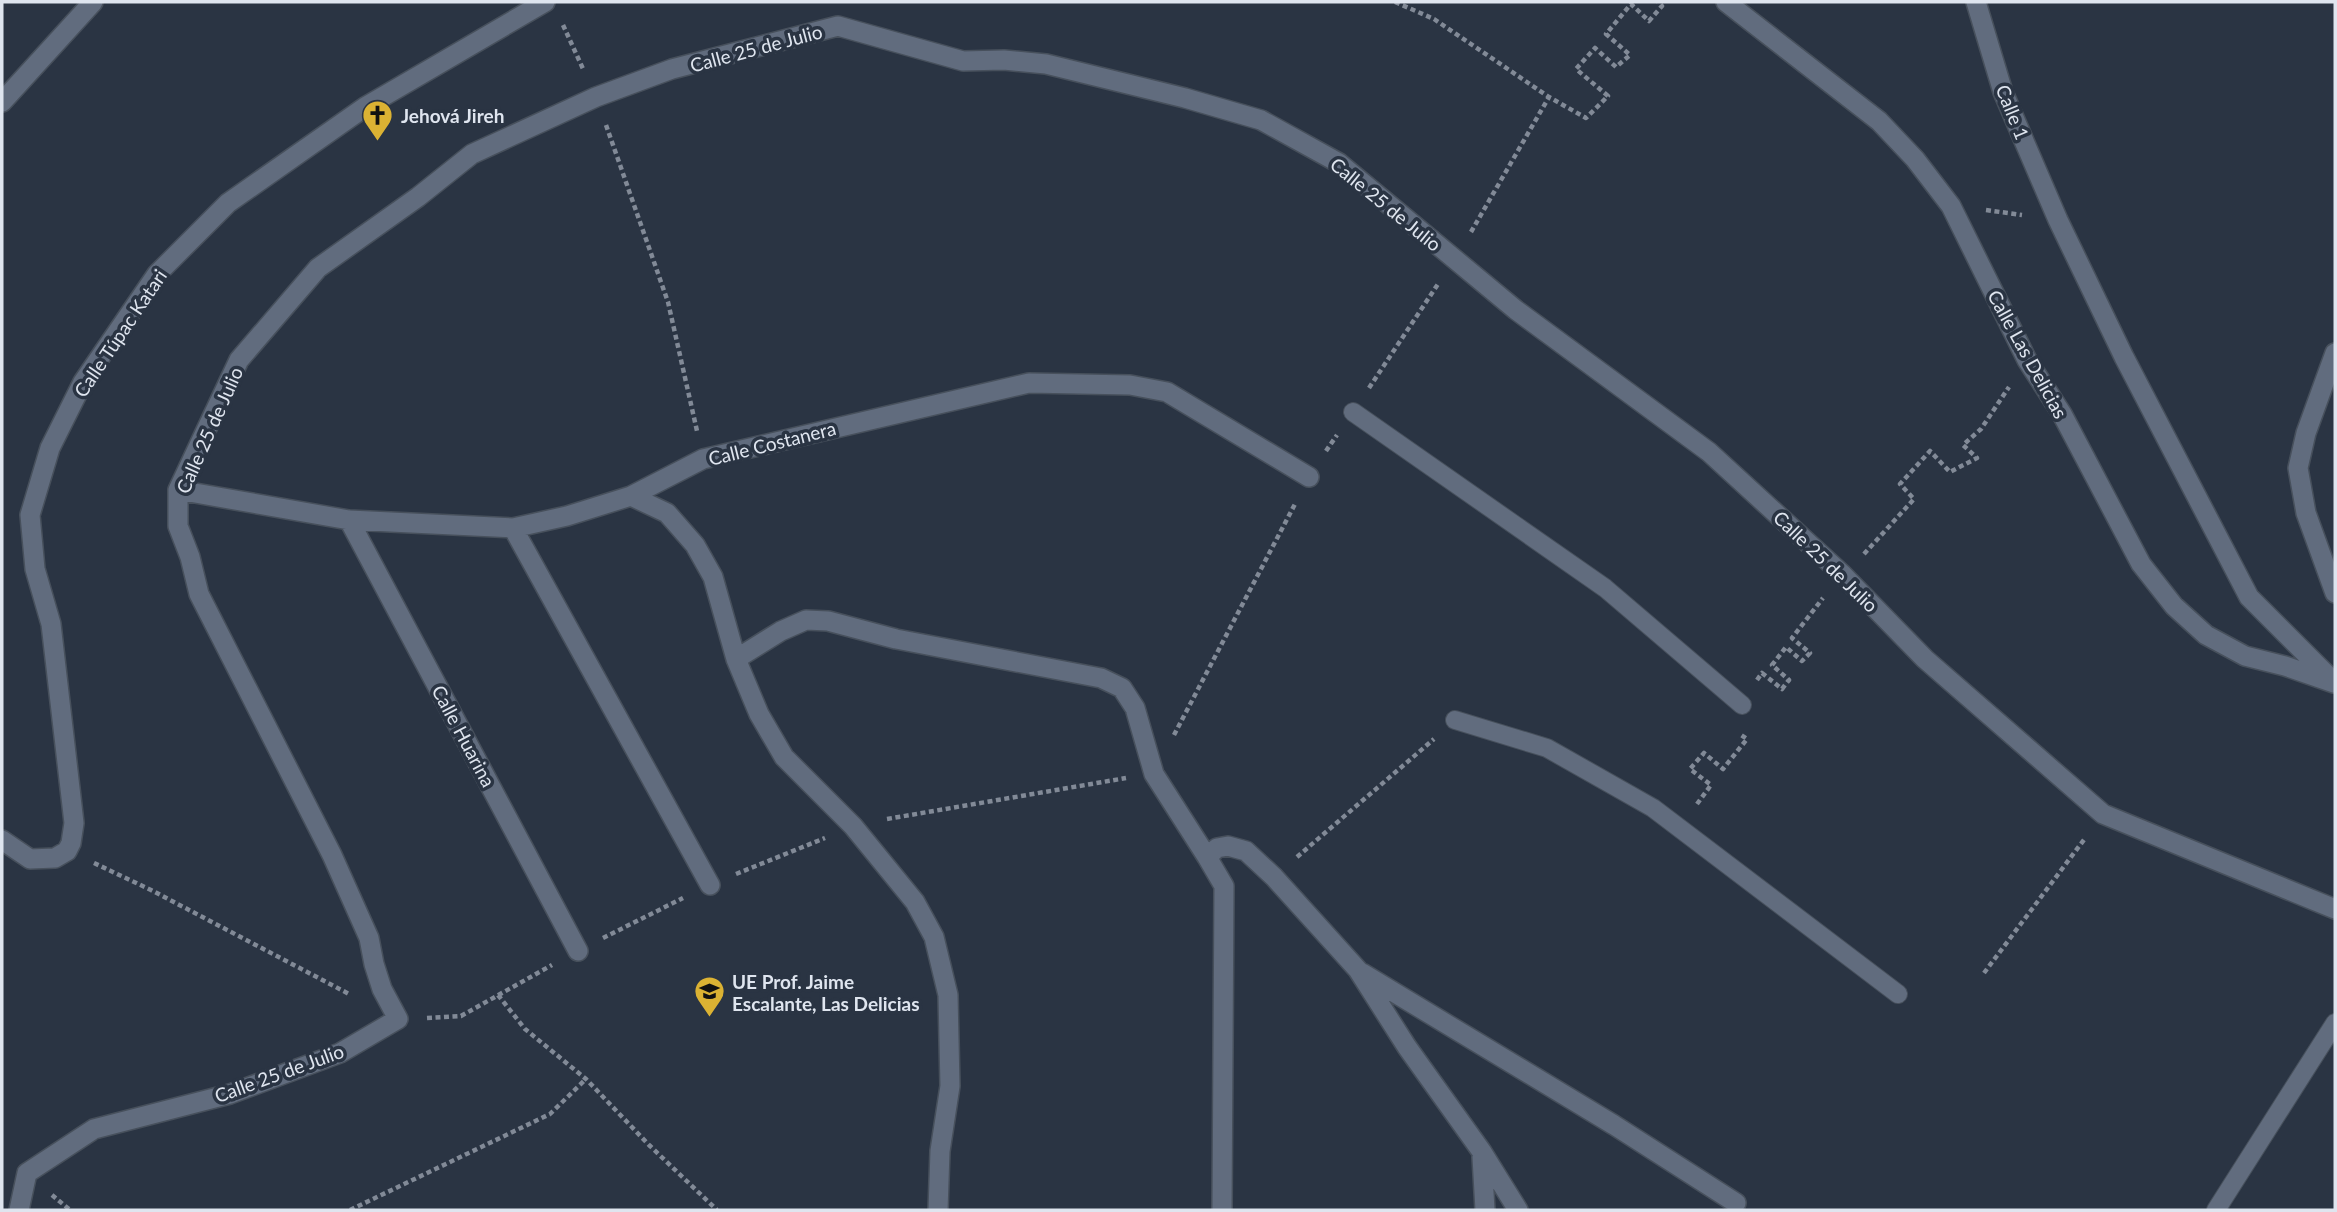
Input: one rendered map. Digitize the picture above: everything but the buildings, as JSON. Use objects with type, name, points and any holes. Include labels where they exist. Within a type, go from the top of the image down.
[{"type":"street","points":[[2,102],[93,2]]},
{"type":"street","name":"Calle Las Delicias","points":[[1726,2],[1879,121],[1915,159],[1951,206],[2027,360],[2062,414],[2141,564],[2174,606],[2206,635],[2245,656],[2335,684]]},
{"type":"street","name":"Calle 1","points":[[1976,2],[2003,92],[2058,220],[2124,357],[2249,597],[2335,684]]},
{"type":"street","name":"Calle Túpac Katari","points":[[68,851],[74,823],[51,624],[36,569],[30,515],[50,448],[83,382],[157,274],[228,203],[365,107],[552,8]]},
{"type":"street","name":"Calle 25 de Julio","points":[[19,1210],[27,1173],[94,1129],[230,1094],[340,1053],[398,1019],[382,989],[369,938],[332,855],[199,594],[190,557],[178,526],[178,490],[239,360],[318,268],[418,197],[472,154],[596,97],[672,69],[838,26],[963,61],[1004,60],[1046,64],[1185,98],[1261,120],[1339,163],[1516,310],[1709,452],[1841,573],[1925,659],[2103,814],[2335,909]]},
{"type":"street","points":[[2335,353],[2306,433],[2298,468],[2306,513],[2335,593]]},
{"type":"street","name":"Calle Costanera","points":[[178,490],[349,520],[513,527],[567,516],[631,496],[703,459],[1029,383],[1130,385],[1167,392],[1309,477]]},
{"type":"street","points":[[631,496],[667,513],[695,545],[713,577],[736,659],[759,714],[784,757],[853,826],[915,902],[934,937],[947,995],[950,1086],[940,1151],[938,1210]]},
{"type":"street","name":"Calle Huarina","points":[[349,520],[578,951]]},
{"type":"street","points":[[513,527],[710,885]]},
{"type":"street","points":[[736,659],[781,631],[806,620],[828,621],[896,639],[1101,678],[1122,688],[1135,708],[1154,774],[1224,886],[1222,1210]]},
{"type":"street","points":[[2,840],[30,859],[55,858],[68,851]]},
{"type":"street","points":[[1207,857],[1217,848],[1228,846],[1246,851],[1274,877],[1358,970],[1407,1047],[1482,1152],[1518,1210]]},
{"type":"street","points":[[1358,970],[1614,1125],[1736,1203]]},
{"type":"street","points":[[1482,1152],[1485,1210]]},
{"type":"lane","points":[[1353,412],[1605,588],[1742,705]]},
{"type":"lane","points":[[1455,720],[1547,748],[1653,808],[1898,994]]},
{"type":"lane","points":[[2216,1210],[2335,1024]]},
{"type":"path","points":[[1395,2],[1434,19],[1549,97],[1586,118],[1608,96],[1576,69],[1595,48],[1616,67],[1630,55],[1606,34],[1630,4],[1649,21],[1662,6],[1658,2]]},
{"type":"path","points":[[552,8],[596,97],[668,302],[703,459]]},
{"type":"path","points":[[68,851],[150,890],[398,1019],[461,1016],[578,951],[710,885],[853,826],[938,809],[1154,774],[1309,477],[1455,259],[1549,97]]},
{"type":"path","points":[[1951,206],[2058,220]]},
{"type":"path","points":[[1841,573],[1855,564],[1914,499],[1900,484],[1930,451],[1950,472],[1977,458],[1963,445],[1981,429],[2027,360]]},
{"type":"path","points":[[1274,877],[1455,720]]},
{"type":"path","points":[[1984,973],[2103,814]]},
{"type":"path","points":[[498,995],[525,1029],[586,1079],[649,1145],[717,1210]]},
{"type":"path","points":[[350,1210],[550,1114],[586,1079]]},
{"type":"place","name":"Jehová Jireh","points":[[378,142]]},
{"type":"place","name":"UE Prof. Jaime Escalante, Las Delicias","points":[[709,1019]]}]
